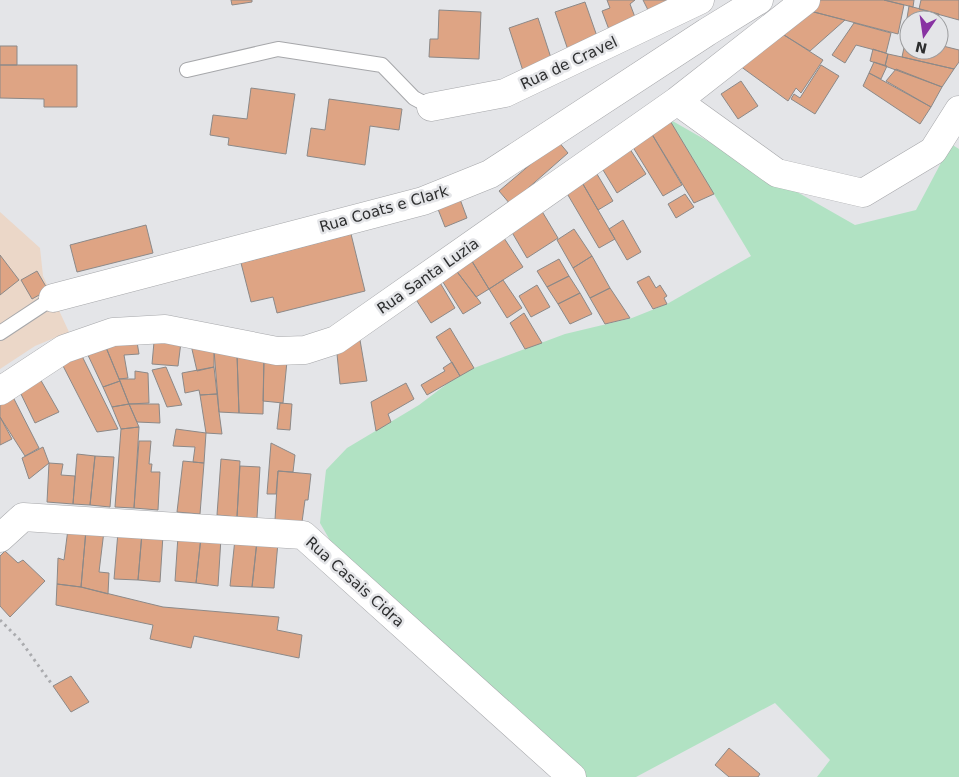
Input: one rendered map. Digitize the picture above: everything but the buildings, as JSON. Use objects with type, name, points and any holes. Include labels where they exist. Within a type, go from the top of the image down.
[{"type":"street","name":"Rua de Cravel","points":[[431,107],[505,93],[700,0]]},
{"type":"street","name":"Rua Coats e Clark","points":[[53,298],[423,201],[490,174],[759,0]]},
{"type":"street","name":"Rua Santa Luzia","points":[[0,391],[64,349],[113,332],[165,329],[277,351],[304,350],[336,340],[677,101],[806,0]]},
{"type":"street","points":[[677,101],[777,173],[863,193],[933,151],[959,110]]},
{"type":"street","name":"Rua Casais Cidra","points":[[0,538],[23,517],[303,535],[572,777]]},
{"type":"lane","points":[[187,70],[278,49],[382,65],[414,98],[431,107]]},
{"type":"lane","points":[[0,333],[53,298]]},
{"type":"path","points":[[0,620],[20,640],[52,683]]},
{"type":"shaded area","points":[[0,212],[40,248],[43,276],[69,332],[35,346],[0,369]]},
{"type":"green space","points":[[669,119],[855,225],[916,210],[951,144],[959,149],[959,777],[817,777],[830,760],[775,703],[636,777],[584,777],[331,542],[320,523],[326,470],[347,448],[419,405],[448,383],[474,368],[565,334],[632,318],[667,304],[751,256]]}]
